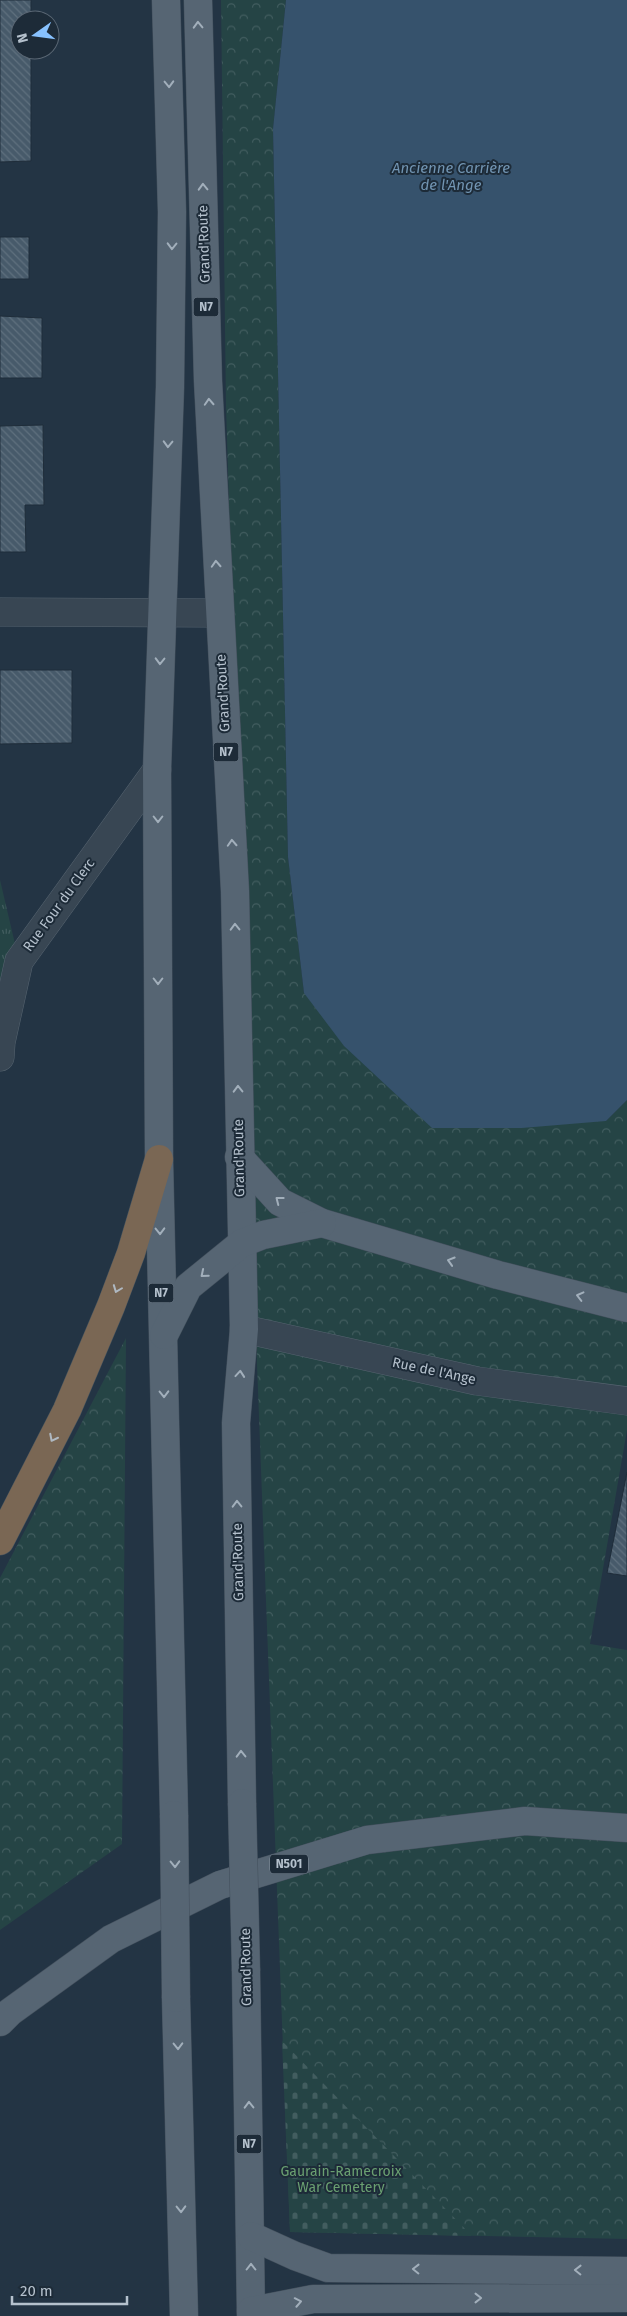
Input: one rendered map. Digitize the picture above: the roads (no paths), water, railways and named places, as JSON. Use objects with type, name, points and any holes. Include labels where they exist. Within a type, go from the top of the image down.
[{"type":"highway","points":[[0,1541],[67,1410],[131,1252],[158,1159]]},
{"type":"main road","name":"N7","points":[[166,0],[172,212],[170,387],[157,770],[158,1159],[184,2316]]},
{"type":"main road","name":"Grand'Route","points":[[198,0],[208,381],[234,891],[244,1329],[236,1423],[251,2313]]},
{"type":"main road","points":[[239,1158],[280,1202],[322,1223],[498,1275],[627,1308]]},
{"type":"main road","points":[[162,1339],[188,1287],[242,1243],[263,1235],[322,1223]]},
{"type":"main road","name":"N501","points":[[0,2022],[10,2012],[111,1939],[220,1885],[367,1840],[525,1821],[623,1828]]},
{"type":"main road","points":[[251,2236],[295,2256],[328,2268],[627,2271]]},
{"type":"main road","points":[[251,2313],[313,2299],[627,2298]]},
{"type":"street","points":[[0,612],[219,613]]},
{"type":"street","name":"Rue Four du Clerc","points":[[0,1056],[1,1042],[19,960],[157,770]]},
{"type":"street","name":"Rue de l'Ange","points":[[244,1329],[477,1381],[627,1401]]},
{"type":"water","name":"Ancienne Carrière de l'Ange","points":[[286,0],[627,0],[627,1100],[606,1121],[522,1128],[432,1128],[344,1046],[304,993],[288,857],[273,129]]},
{"type":"park label","name":"Gaurain-Ramecroix War Cemetery","points":[[341,2180]]}]
